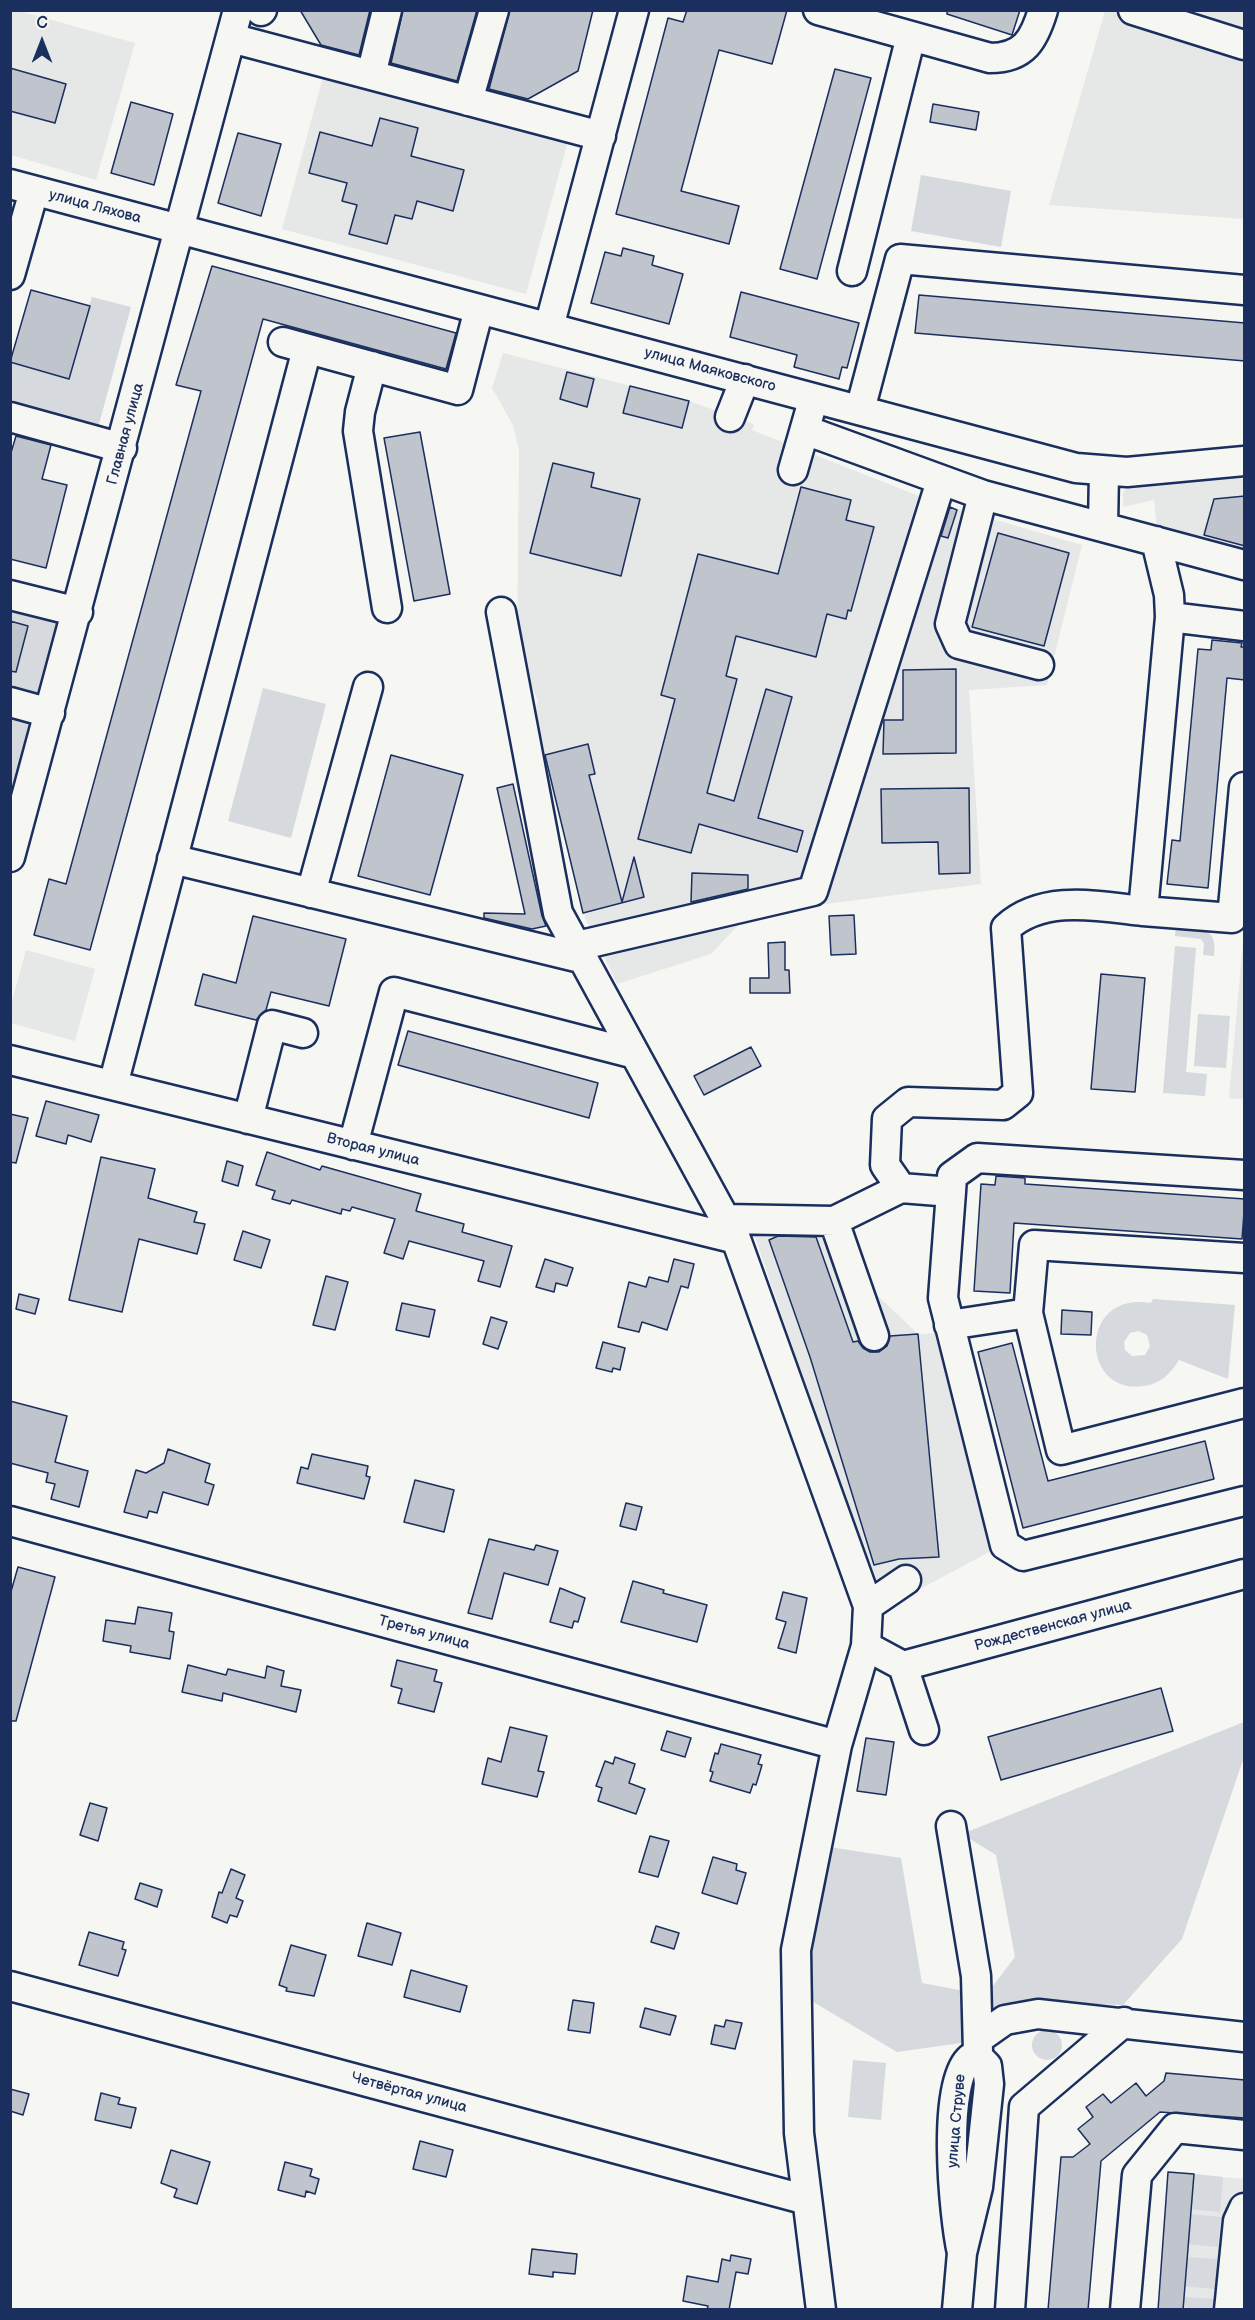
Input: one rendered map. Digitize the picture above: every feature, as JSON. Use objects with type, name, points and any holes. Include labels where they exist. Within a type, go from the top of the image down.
[{"type":"street","name":"Главная улица","points":[[11,856],[238,10]]},
{"type":"street","points":[[371,75],[387,10]]},
{"type":"street","points":[[468,101],[494,10]]},
{"type":"street","points":[[549,327],[634,10]]},
{"type":"street","points":[[819,10],[990,58],[1004,58],[1028,44],[1036,33],[1043,10]]},
{"type":"street","points":[[1133,10],[1245,45]]},
{"type":"street","points":[[852,271],[910,36]]},
{"type":"street","points":[[231,38],[601,136]]},
{"type":"street","points":[[10,275],[22,188]]},
{"type":"street","name":"улица Ляхова","points":[[22,188],[180,230]]},
{"type":"street","name":"улица Маяковского","points":[[180,230],[814,397],[1046,461],[1104,471],[1159,470],[1245,461]]},
{"type":"street","points":[[860,410],[900,260],[1245,290]]},
{"type":"street","points":[[113,1086],[172,859],[295,345],[458,390],[479,309]]},
{"type":"street","points":[[372,366],[360,412],[358,431],[387,608]]},
{"type":"street","points":[[730,417],[745,379]]},
{"type":"street","points":[[793,470],[814,397]]},
{"type":"street","points":[[10,417],[122,448]]},
{"type":"street","points":[[805,430],[983,495],[1245,565]]},
{"type":"street","points":[[1103,527],[1104,471]]},
{"type":"street","points":[[172,859],[311,893],[580,953],[813,891],[941,481]]},
{"type":"street","points":[[983,495],[950,624],[958,645],[1039,665]]},
{"type":"street","points":[[1143,910],[1170,617],[1169,595],[1156,541]]},
{"type":"street","points":[[10,595],[78,612]]},
{"type":"street","points":[[501,612],[558,913],[730,1229],[868,1606],[866,1646],[837,1745],[796,1950],[799,2133],[821,2310]]},
{"type":"street","points":[[1170,617],[1245,626]]},
{"type":"street","points":[[311,893],[368,687]]},
{"type":"street","points":[[10,702],[50,713]]},
{"type":"street","points":[[901,1188],[885,1165],[887,1119],[908,1102],[1003,1105],[1018,1093],[1006,928],[1019,916],[1067,903],[1232,918],[1239,907],[1245,787]]},
{"type":"street","points":[[354,1145],[394,992],[635,1054]]},
{"type":"street","points":[[248,1119],[272,1025],[303,1033]]},
{"type":"street","name":"Вторая улица","points":[[10,1060],[354,1145],[730,1229],[834,1221]]},
{"type":"street","points":[[1245,1175],[977,1158],[952,1176],[943,1298],[1005,1545],[1023,1556],[1245,1501]]},
{"type":"street","points":[[874,1336],[834,1221],[901,1188],[951,1192]]},
{"type":"street","points":[[1245,1258],[1034,1245],[1028,1313],[1061,1450],[1245,1403]]},
{"type":"street","points":[[949,1325],[1028,1313]]},
{"type":"street","name":"Третья улица","points":[[12,1526],[837,1745]]},
{"type":"street","name":"Рождественская улица","points":[[903,1666],[1245,1574]]},
{"type":"street","points":[[868,1606],[906,1580]]},
{"type":"street","points":[[866,1646],[903,1666],[924,1730]]},
{"type":"street","points":[[951,1826],[976,1976],[978,2048]]},
{"type":"street","name":"Четвёртая улица","points":[[10,1986],[807,2200]]},
{"type":"street","points":[[978,2048],[1005,2020],[1038,2014],[1245,2037]]},
{"type":"street","points":[[1010,2310],[1024,2107],[1124,2022]]},
{"type":"street","name":"улица Струве","points":[[957,2310],[962,2253],[952,2194],[953,2139],[961,2067],[978,2048]]},
{"type":"street","points":[[1125,2310],[1137,2175],[1175,2128],[1245,2135]]},
{"type":"street","points":[[1229,2310],[1238,2221],[1245,2208]]},
{"type":"shaded area","points":[[10,11],[19,11],[135,43],[96,180],[11,155]]},
{"type":"shaded area","points":[[1105,11],[1244,11],[1244,219],[1049,205]]},
{"type":"shaded area","points":[[323,77],[568,141],[526,294],[282,229]]},
{"type":"shaded area","points":[[921,175],[1011,191],[1001,247],[911,231]]},
{"type":"shaded area","points":[[31,290],[89,306],[92,297],[131,307],[96,435],[11,411],[10,363]]},
{"type":"shaded area","points":[[503,353],[689,401],[754,424],[752,430],[934,502],[1082,545],[1047,685],[969,690],[981,884],[763,912],[745,918],[711,954],[617,984],[583,913],[552,791],[545,785],[529,738],[538,701],[517,651],[519,451],[513,425],[492,388]]},
{"type":"shaded area","points":[[1244,471],[1244,553],[1157,529],[1154,500],[1123,507],[1123,492],[1132,483]]},
{"type":"shaded area","points":[[10,605],[36,612],[58,622],[38,697],[11,690]]},
{"type":"shaded area","points":[[263,688],[326,704],[291,838],[228,821]]},
{"type":"shaded area","points":[[11,714],[32,720],[11,798]]},
{"type":"shaded area","points":[[1176,926],[1200,929],[1210,934],[1213,939],[1214,956],[1203,955],[1204,944],[1201,939],[1175,936]]},
{"type":"shaded area","points":[[1244,931],[1244,1099],[1229,1098]]},
{"type":"shaded area","points":[[1175,946],[1196,948],[1186,1072],[1207,1074],[1205,1096],[1163,1093]]},
{"type":"shaded area","points":[[26,950],[95,969],[75,1041],[11,1023],[11,1005]]},
{"type":"shaded area","points":[[1198,1014],[1230,1016],[1226,1068],[1194,1066]]},
{"type":"shaded area","points":[[848,1208],[875,1293],[918,1334],[937,1333],[995,1549],[888,1606],[868,1568],[752,1228]]},
{"type":"shaded area","points":[[1153,1299],[1235,1305],[1228,1379],[1179,1360],[1164,1378],[1149,1385],[1122,1384],[1107,1375],[1099,1360],[1096,1343],[1100,1326],[1110,1312],[1127,1303],[1151,1303]],"holes":[[[1139,1331],[1147,1335],[1150,1346],[1145,1355],[1132,1356],[1125,1350],[1124,1342],[1130,1333]]]},
{"type":"shaded area","points":[[1244,1722],[1244,1757],[1182,1939],[1123,2005],[1018,2001],[961,2043],[897,2052],[810,2000],[811,1931],[829,1847],[901,1858],[922,1983],[986,1995],[1015,1957],[996,1855],[962,1834]]},
{"type":"shaded area","points":[[1047,2030],[1053,2031],[1061,2039],[1061,2051],[1053,2059],[1047,2060],[1041,2059],[1033,2051],[1032,2045],[1033,2039],[1041,2031]]},
{"type":"shaded area","points":[[853,2060],[886,2063],[881,2120],[848,2117]]},
{"type":"shaded area","points":[[1168,2172],[1244,2179],[1244,2309],[1158,2310]]},
{"type":"shaded area","points":[[1194,2174],[1223,2177],[1220,2212],[1165,2207],[1166,2190],[1192,2192]]},
{"type":"shaded area","points":[[1191,2214],[1221,2217],[1218,2247],[1163,2242],[1163,2231],[1189,2233]]},
{"type":"shaded area","points":[[1187,2257],[1218,2259],[1215,2289],[1160,2284],[1160,2274],[1186,2275]]},
{"type":"shaded area","points":[[1184,2297],[1214,2299],[1213,2309],[1183,2310]]},
{"type":"building","points":[[300,10],[370,10],[359,55],[321,45]]},
{"type":"building","points":[[403,10],[477,10],[457,81],[391,63]]},
{"type":"building","points":[[510,10],[593,10],[578,71],[528,99],[489,89]]},
{"type":"building","points":[[687,10],[787,10],[772,64],[719,50],[681,191],[739,206],[729,244],[616,214],[668,18],[683,22]]},
{"type":"building","points":[[947,10],[1020,10],[1012,35],[947,14]]},
{"type":"building","points":[[10,68],[66,84],[55,123],[10,111]]},
{"type":"building","points":[[835,69],[871,78],[817,279],[780,269]]},
{"type":"building","points":[[131,102],[173,114],[154,185],[111,173]]},
{"type":"building","points":[[933,104],[979,112],[976,130],[930,122]]},
{"type":"building","points":[[380,118],[418,128],[411,156],[464,170],[453,211],[417,201],[412,219],[395,215],[387,244],[349,234],[357,205],[342,201],[347,183],[309,173],[320,132],[372,146]]},
{"type":"building","points":[[238,133],[281,144],[261,216],[218,203]]},
{"type":"building","points":[[623,248],[654,256],[652,265],[683,274],[669,324],[591,303],[605,252],[621,256]]},
{"type":"building","points":[[212,266],[456,333],[446,369],[263,319],[90,950],[34,935],[49,879],[66,884],[201,391],[176,385]]},
{"type":"building","points":[[31,290],[90,306],[69,379],[10,362]]},
{"type":"building","points":[[741,292],[859,323],[847,368],[842,367],[839,379],[794,367],[797,355],[730,337]]},
{"type":"building","points":[[919,295],[1245,323],[1245,361],[915,333]]},
{"type":"building","points":[[567,372],[594,379],[587,407],[560,399]]},
{"type":"building","points":[[630,386],[689,401],[682,428],[623,413]]},
{"type":"building","points":[[420,432],[450,594],[414,601],[384,438]]},
{"type":"building","points":[[16,436],[51,445],[42,479],[67,485],[46,568],[10,559],[10,456]]},
{"type":"building","points":[[553,463],[594,473],[591,487],[640,499],[621,576],[530,553]]},
{"type":"building","points":[[801,487],[851,500],[846,520],[874,527],[851,611],[848,610],[846,619],[827,614],[816,657],[736,636],[726,676],[737,679],[707,793],[734,801],[766,689],[792,697],[758,818],[803,831],[797,852],[699,824],[691,853],[638,839],[675,699],[661,695],[698,554],[778,574]]},
{"type":"building","points":[[1245,496],[1245,546],[1204,535],[1214,499]]},
{"type":"building","points":[[950,507],[957,510],[948,538],[941,536]]},
{"type":"building","points":[[998,533],[1069,553],[1044,646],[972,627]]},
{"type":"building","points":[[10,621],[28,626],[16,672],[10,671]]},
{"type":"building","points":[[1212,640],[1242,643],[1241,647],[1245,647],[1245,680],[1227,678],[1208,888],[1167,884],[1172,840],[1180,841],[1198,649],[1211,650]]},
{"type":"building","points":[[956,669],[956,753],[883,754],[884,720],[903,720],[903,670]]},
{"type":"building","points":[[588,744],[595,774],[589,775],[622,902],[634,857],[644,897],[583,913],[545,755]]},
{"type":"building","points":[[391,755],[463,775],[430,895],[358,876]]},
{"type":"building","points":[[513,784],[546,926],[532,929],[484,918],[484,913],[525,914],[497,788]]},
{"type":"building","points":[[969,788],[970,873],[939,874],[938,842],[882,843],[881,789]]},
{"type":"building","points":[[692,873],[748,875],[748,889],[691,902]]},
{"type":"building","points":[[854,915],[856,954],[831,955],[829,916]]},
{"type":"building","points":[[253,916],[346,939],[329,1006],[271,992],[266,1010],[256,1020],[195,1005],[203,974],[236,983]]},
{"type":"building","points":[[785,942],[785,970],[789,970],[790,993],[750,993],[750,978],[769,978],[768,943]]},
{"type":"building","points":[[1101,974],[1145,978],[1135,1092],[1091,1089]]},
{"type":"building","points":[[408,1031],[598,1083],[589,1118],[398,1065]]},
{"type":"building","points":[[751,1047],[761,1066],[704,1095],[694,1076]]},
{"type":"building","points":[[46,1101],[99,1115],[91,1142],[68,1135],[66,1144],[36,1136]]},
{"type":"building","points":[[10,1114],[28,1118],[16,1163],[10,1162]]},
{"type":"building","points":[[267,1152],[320,1170],[322,1166],[421,1194],[416,1211],[464,1224],[462,1232],[512,1246],[500,1287],[478,1281],[484,1261],[409,1241],[403,1259],[384,1253],[395,1219],[352,1207],[350,1211],[342,1209],[341,1214],[292,1200],[290,1204],[272,1199],[275,1191],[256,1185]]},
{"type":"building","points":[[101,1157],[155,1169],[148,1198],[197,1212],[194,1222],[205,1224],[197,1254],[139,1239],[122,1312],[69,1300]]},
{"type":"building","points":[[227,1161],[243,1166],[238,1186],[222,1181]]},
{"type":"building","points":[[996,1176],[1025,1178],[1025,1184],[1245,1199],[1242,1239],[1014,1223],[1010,1293],[974,1291],[981,1184],[995,1185]]},
{"type":"building","points":[[243,1231],[270,1240],[261,1268],[234,1260]]},
{"type":"building","points":[[778,1236],[816,1237],[853,1342],[858,1341],[870,1352],[879,1352],[887,1346],[890,1336],[918,1334],[939,1557],[899,1559],[874,1565],[810,1357],[769,1240]]},
{"type":"building","points":[[545,1259],[573,1268],[567,1286],[556,1283],[554,1292],[536,1287]]},
{"type":"building","points":[[674,1259],[694,1264],[688,1288],[681,1286],[667,1330],[642,1322],[639,1332],[618,1327],[629,1282],[646,1287],[649,1277],[668,1282]]},
{"type":"building","points":[[326,1276],[348,1282],[335,1330],[313,1325]]},
{"type":"building","points":[[19,1294],[39,1299],[35,1314],[16,1309]]},
{"type":"building","points":[[402,1303],[435,1310],[429,1337],[396,1330]]},
{"type":"building","points":[[1062,1310],[1092,1312],[1091,1335],[1061,1334]]},
{"type":"building","points":[[491,1317],[507,1322],[498,1349],[483,1344]]},
{"type":"building","points":[[603,1342],[625,1348],[620,1370],[613,1368],[612,1372],[596,1368]]},
{"type":"building","points":[[1012,1343],[1048,1481],[1205,1441],[1214,1479],[1023,1528],[978,1352]]},
{"type":"building","points":[[10,1401],[67,1416],[55,1462],[88,1471],[79,1507],[51,1499],[55,1484],[46,1482],[48,1473],[10,1463]]},
{"type":"building","points":[[168,1449],[210,1464],[205,1482],[214,1485],[208,1505],[163,1492],[157,1513],[149,1511],[147,1518],[124,1512],[136,1470],[146,1473],[164,1463]]},
{"type":"building","points":[[312,1454],[368,1466],[366,1476],[370,1477],[364,1499],[297,1483],[301,1467],[308,1469]]},
{"type":"building","points":[[415,1480],[454,1490],[444,1532],[404,1522]]},
{"type":"building","points":[[626,1503],[642,1507],[636,1530],[620,1526]]},
{"type":"building","points":[[489,1539],[534,1550],[536,1545],[558,1551],[548,1585],[504,1573],[492,1619],[468,1613]]},
{"type":"building","points":[[18,1567],[55,1577],[16,1721],[10,1721],[10,1595]]},
{"type":"building","points":[[633,1581],[664,1590],[663,1593],[707,1605],[697,1642],[621,1622]]},
{"type":"building","points":[[560,1588],[585,1598],[578,1622],[574,1621],[572,1628],[550,1622]]},
{"type":"building","points":[[783,1592],[807,1598],[796,1653],[778,1648],[786,1622],[776,1619]]},
{"type":"building","points":[[138,1607],[172,1613],[169,1631],[174,1632],[170,1659],[130,1652],[131,1646],[103,1641],[106,1620],[135,1624]]},
{"type":"building","points":[[397,1660],[437,1670],[434,1681],[442,1683],[434,1712],[398,1703],[402,1689],[391,1686]]},
{"type":"building","points":[[188,1665],[226,1675],[228,1669],[265,1678],[267,1666],[284,1671],[281,1686],[301,1690],[296,1712],[223,1693],[222,1701],[182,1692]]},
{"type":"building","points":[[1161,1688],[1173,1731],[1001,1780],[988,1737]]},
{"type":"building","points":[[510,1727],[547,1736],[538,1771],[544,1772],[537,1797],[482,1784],[488,1758],[501,1762]]},
{"type":"building","points":[[667,1731],[691,1738],[685,1757],[661,1750]]},
{"type":"building","points":[[866,1738],[894,1742],[886,1795],[857,1791]]},
{"type":"building","points":[[721,1744],[761,1755],[758,1764],[762,1765],[756,1785],[753,1784],[750,1793],[710,1781],[715,1753],[718,1754]]},
{"type":"building","points":[[615,1757],[635,1764],[629,1783],[645,1789],[636,1814],[598,1801],[602,1788],[596,1786],[605,1761],[613,1764]]},
{"type":"building","points":[[90,1803],[107,1808],[98,1841],[80,1835]]},
{"type":"building","points":[[650,1836],[669,1841],[658,1877],[639,1872]]},
{"type":"building","points":[[713,1857],[737,1864],[736,1870],[746,1873],[737,1904],[702,1893]]},
{"type":"building","points":[[231,1869],[245,1875],[236,1898],[243,1901],[237,1917],[230,1915],[227,1923],[212,1917],[219,1892],[222,1893]]},
{"type":"building","points":[[140,1883],[162,1890],[157,1907],[135,1899]]},
{"type":"building","points":[[367,1923],[401,1933],[392,1965],[358,1956]]},
{"type":"building","points":[[656,1926],[679,1933],[674,1949],[651,1942]]},
{"type":"building","points":[[89,1932],[124,1942],[122,1949],[126,1950],[118,1976],[79,1965]]},
{"type":"building","points":[[291,1945],[326,1955],[314,1996],[286,1991],[287,1988],[279,1985]]},
{"type":"building","points":[[411,1970],[467,1986],[460,2012],[404,1997]]},
{"type":"building","points":[[573,2000],[594,2003],[590,2033],[568,2030]]},
{"type":"building","points":[[645,2008],[676,2016],[670,2035],[640,2027]]},
{"type":"building","points":[[726,2020],[742,2023],[735,2049],[711,2044],[715,2025],[724,2027]]},
{"type":"building","points":[[1166,2073],[1245,2080],[1245,2118],[1160,2112],[1101,2161],[1088,2310],[1048,2310],[1061,2157],[1073,2157],[1090,2144],[1078,2129],[1093,2117],[1086,2107],[1103,2094],[1111,2103],[1136,2083],[1146,2096],[1164,2081]]},
{"type":"building","points":[[10,2089],[29,2094],[23,2115],[10,2111]]},
{"type":"building","points":[[101,2093],[120,2098],[118,2104],[136,2108],[131,2128],[95,2120]]},
{"type":"building","points":[[420,2141],[453,2150],[446,2177],[413,2169]]},
{"type":"building","points":[[171,2150],[210,2162],[197,2204],[174,2197],[177,2189],[161,2183]]},
{"type":"building","points":[[285,2162],[312,2169],[310,2176],[319,2179],[315,2194],[306,2191],[305,2197],[278,2190]]},
{"type":"building","points":[[1168,2172],[1194,2174],[1183,2310],[1158,2310]]},
{"type":"building","points":[[532,2249],[577,2254],[575,2274],[553,2272],[553,2277],[529,2274]]},
{"type":"building","points":[[731,2255],[751,2259],[748,2274],[736,2272],[729,2310],[707,2310],[708,2306],[683,2301],[687,2276],[718,2282],[722,2259],[730,2261]]}]
